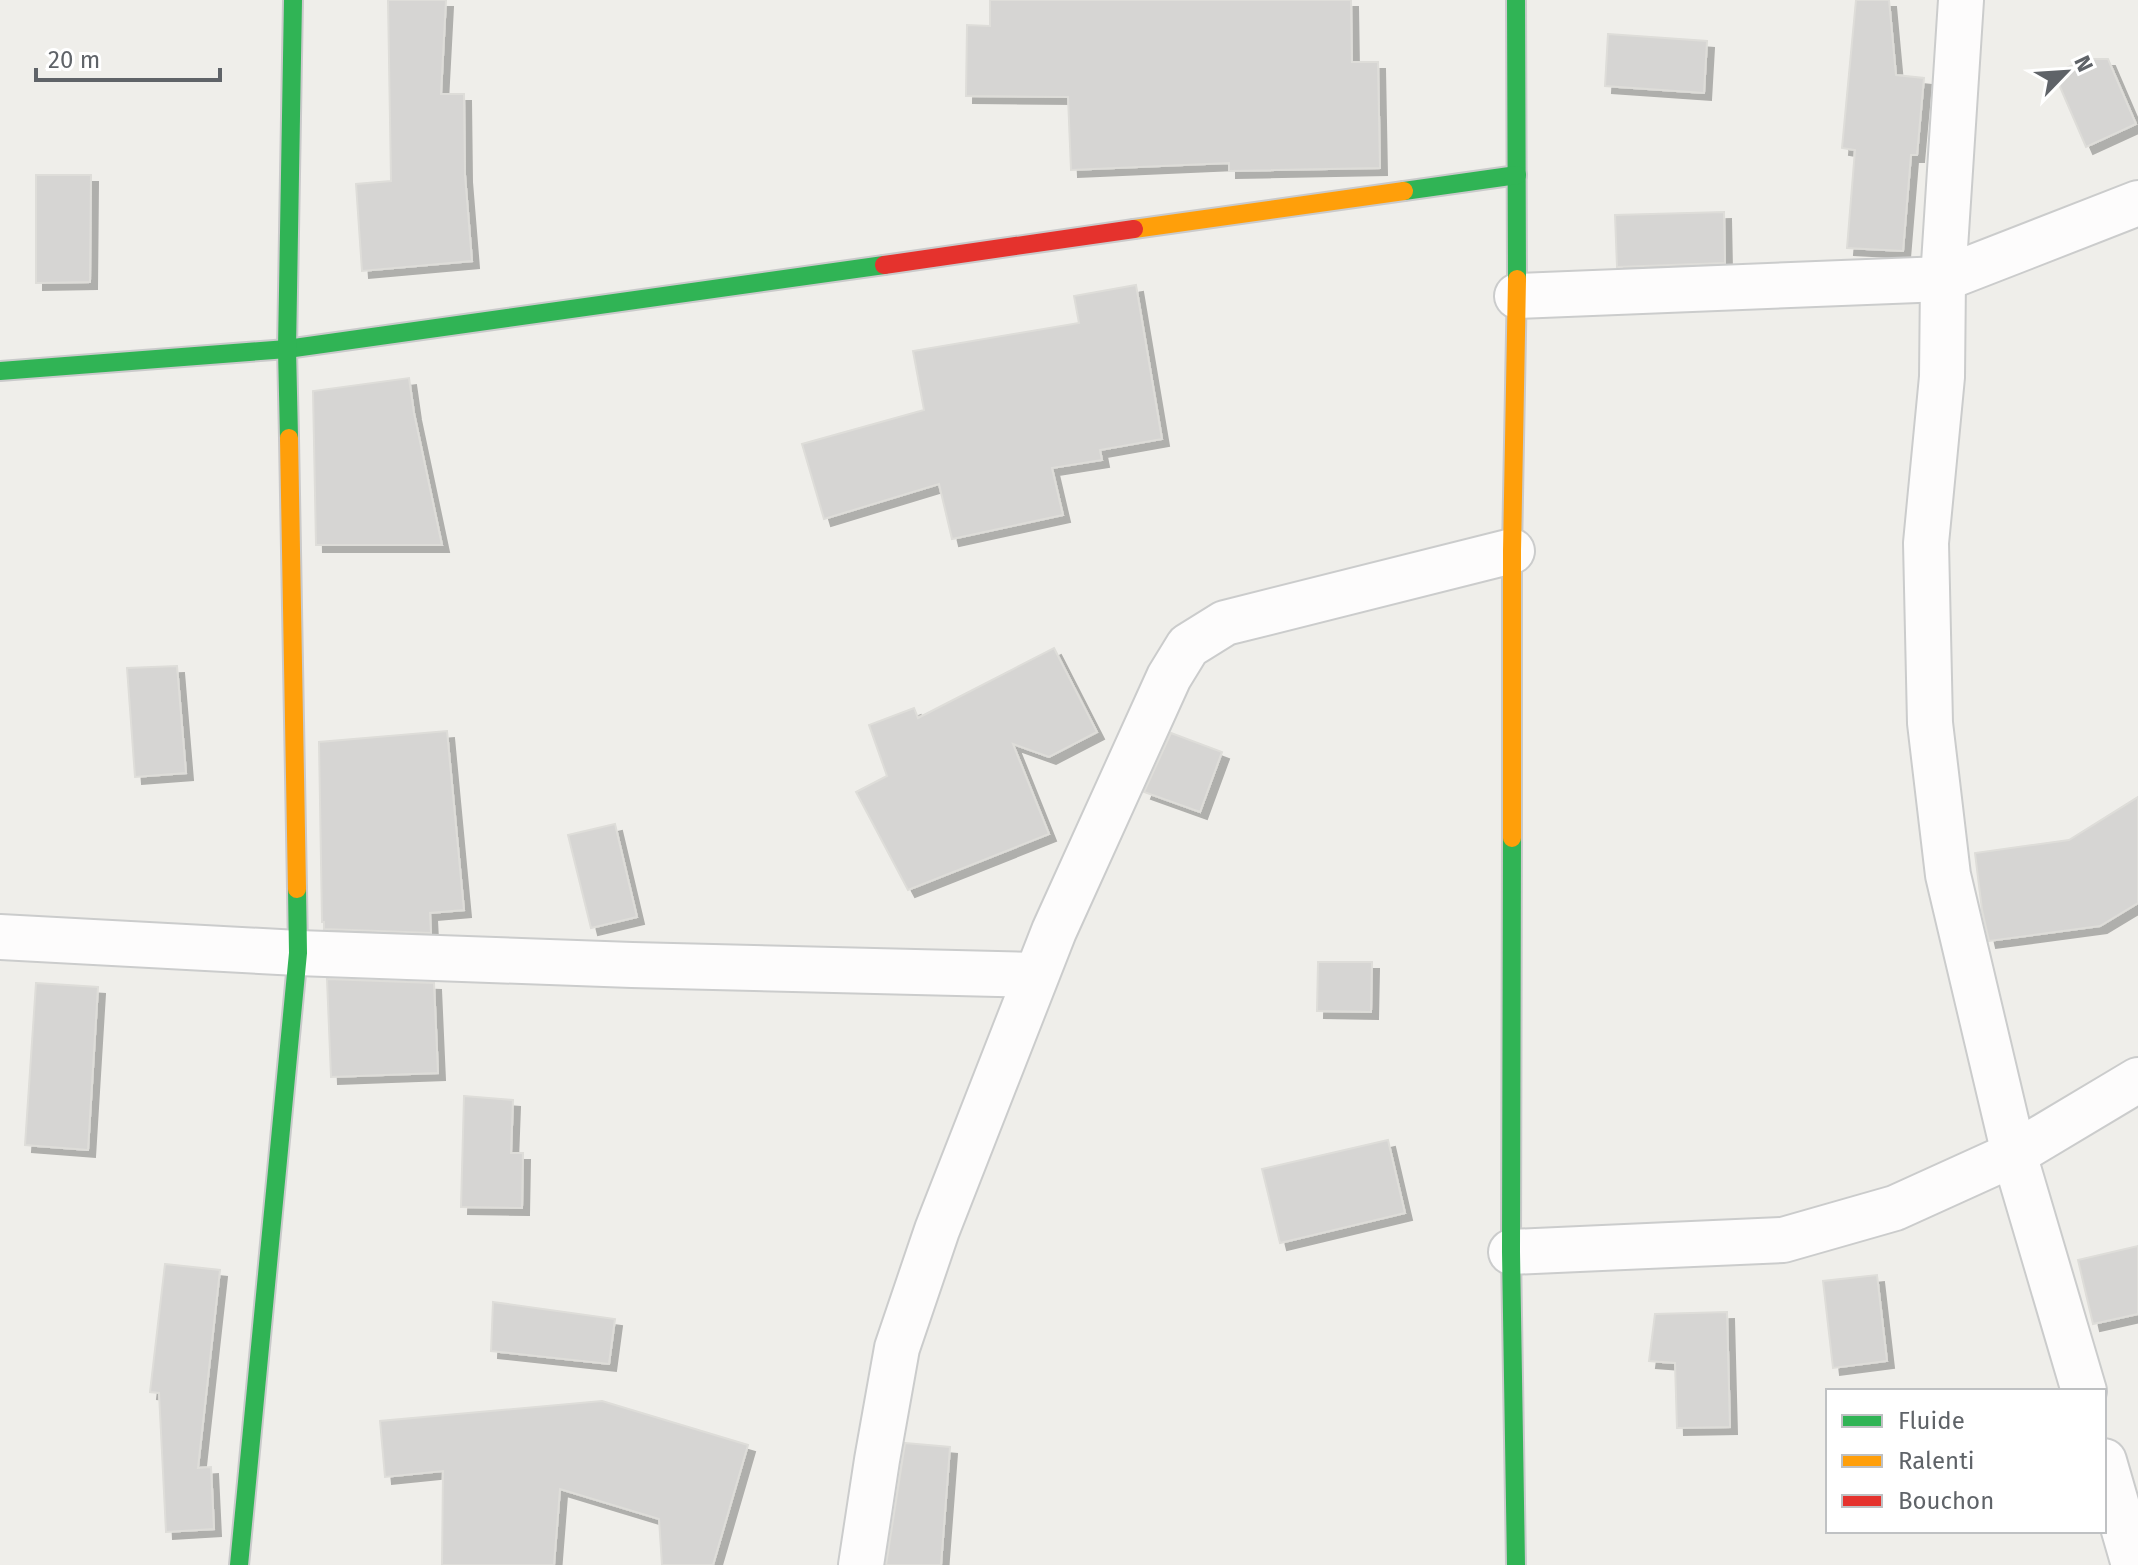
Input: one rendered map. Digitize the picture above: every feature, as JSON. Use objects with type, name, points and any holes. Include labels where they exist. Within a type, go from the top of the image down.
[{"type":"street","points":[[239,1565],[298,953],[287,349],[293,0]]},
{"type":"street","points":[[1516,0],[1511,1252],[1516,1565]]},
{"type":"street","points":[[1961,0],[1943,279],[1942,377],[1926,543],[1930,723],[1948,875],[2014,1154],[2083,1389]]},
{"type":"street","points":[[0,371],[287,349],[1517,175]]},
{"type":"street","points":[[1517,296],[1943,279],[2138,203]]},
{"type":"street","points":[[861,1565],[897,1348],[937,1230],[1054,931],[1169,677],[1188,646],[1225,623],[1512,551]]},
{"type":"street","points":[[0,937],[298,953],[1036,975]]},
{"type":"street","points":[[1511,1252],[1783,1240],[1895,1208],[2014,1154],[2138,1080]]},
{"type":"street","points":[[2106,1468],[2134,1565]]},
{"type":"building","points":[[388,0],[446,0],[441,94],[464,94],[465,175],[472,261],[362,271],[356,184],[391,181]]},
{"type":"building","points":[[990,0],[1351,0],[1352,62],[1378,62],[1380,168],[1229,171],[1229,163],[1071,170],[1068,97],[966,96],[967,25],[990,26]]},
{"type":"building","points":[[1856,0],[1889,0],[1896,75],[1924,78],[1917,155],[1911,155],[1903,251],[1847,248],[1855,150],[1842,148]]},
{"type":"building","points":[[1608,34],[1707,41],[1704,93],[1605,86]]},
{"type":"building","points":[[2088,59],[2108,59],[2136,124],[2086,147],[2054,73]]},
{"type":"building","points":[[36,175],[91,175],[90,282],[36,283]]},
{"type":"building","points":[[1724,212],[1725,263],[1617,267],[1615,215]]},
{"type":"building","points":[[1136,285],[1162,439],[1100,450],[1102,460],[1052,468],[1063,515],[952,539],[939,484],[824,519],[802,444],[924,410],[913,351],[1079,323],[1074,296]]},
{"type":"building","points":[[409,378],[442,545],[316,545],[313,391]]},
{"type":"building","points":[[1054,648],[1097,732],[1049,757],[1013,744],[1049,834],[908,890],[856,792],[887,776],[869,725],[914,708],[918,718]]},
{"type":"building","points":[[177,666],[186,773],[135,777],[127,668]]},
{"type":"building","points":[[447,731],[464,910],[430,913],[431,933],[324,929],[319,742]]},
{"type":"building","points":[[1171,733],[1222,752],[1200,812],[1144,792]]},
{"type":"building","points":[[2138,797],[2138,903],[2100,926],[1989,941],[1975,853],[2069,840]]},
{"type":"building","points":[[615,824],[637,917],[591,928],[568,835]]},
{"type":"building","points":[[1318,962],[1372,962],[1371,1012],[1317,1011]]},
{"type":"building","points":[[327,979],[434,983],[438,1073],[331,1077]]},
{"type":"building","points":[[36,983],[98,987],[88,1150],[25,1145]]},
{"type":"building","points":[[464,1096],[513,1100],[511,1153],[523,1153],[522,1208],[461,1207]]},
{"type":"building","points":[[1388,1140],[1405,1213],[1280,1243],[1262,1169]]},
{"type":"building","points":[[2138,1246],[2138,1314],[2093,1324],[2078,1260]]},
{"type":"building","points":[[165,1264],[220,1270],[198,1468],[211,1467],[214,1529],[166,1532],[159,1393],[150,1392]]},
{"type":"building","points":[[1877,1275],[1887,1361],[1833,1368],[1823,1281]]},
{"type":"building","points":[[493,1302],[615,1319],[609,1364],[491,1351]]},
{"type":"building","points":[[1727,1312],[1730,1427],[1677,1428],[1675,1363],[1649,1361],[1655,1314]]},
{"type":"building","points":[[602,1401],[748,1445],[713,1565],[662,1565],[659,1519],[560,1489],[554,1565],[442,1565],[443,1471],[385,1477],[380,1421]]},
{"type":"building","points":[[905,1443],[950,1447],[941,1565],[886,1565]]},
{"type":"traffic: fast","points":[[289,438],[287,349],[293,0]]},
{"type":"traffic: fast","points":[[1516,0],[1517,279]]},
{"type":"traffic: fast","points":[[1404,191],[1517,175]]},
{"type":"traffic: fast","points":[[0,371],[287,349],[884,265]]},
{"type":"traffic: fast","points":[[1512,838],[1511,1252],[1516,1565]]},
{"type":"traffic: fast","points":[[239,1565],[298,953],[297,889]]},
{"type":"traffic: slow","points":[[1134,229],[1404,191]]},
{"type":"traffic: slow","points":[[1512,838],[1512,551],[1517,279]]},
{"type":"traffic: slow","points":[[289,438],[297,889]]},
{"type":"traffic: jam","points":[[884,265],[1134,229]]}]
